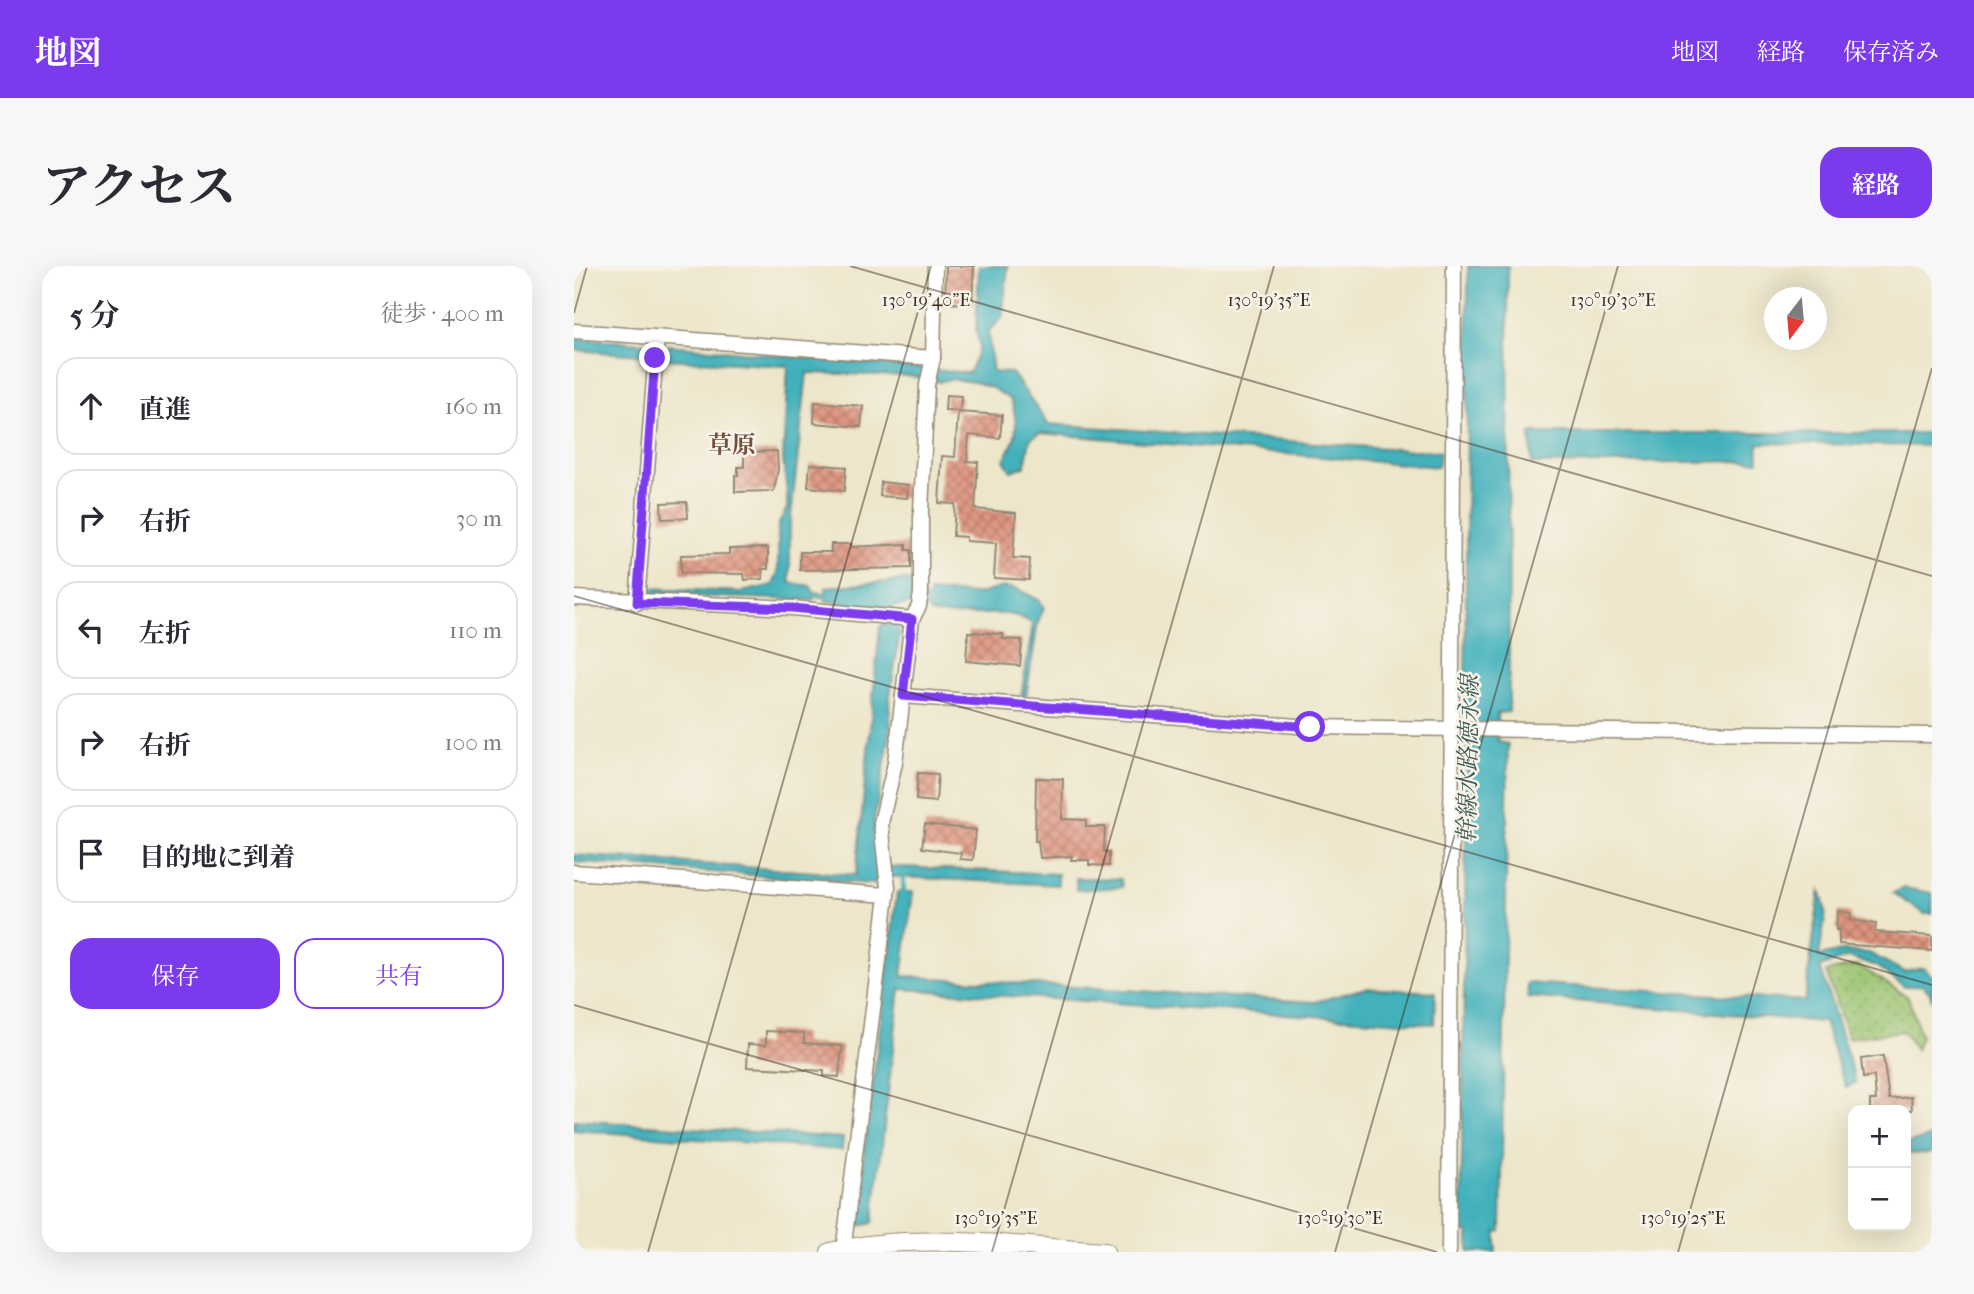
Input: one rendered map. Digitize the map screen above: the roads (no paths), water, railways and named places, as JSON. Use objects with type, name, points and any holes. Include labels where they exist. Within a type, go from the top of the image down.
[{"type":"street","points":[[935,266],[933,358],[927,385],[913,609],[895,763],[881,823],[887,895],[839,1251],[877,1244],[961,1243],[1105,1252]]},
{"type":"street","points":[[1449,1252],[1454,266]]},
{"type":"street","points":[[574,331],[933,358]]},
{"type":"street","points":[[637,603],[657,338]]},
{"type":"street","points":[[574,598],[637,603],[792,608],[882,616],[913,609]]},
{"type":"street","points":[[903,696],[1310,727],[1932,734]]},
{"type":"street","points":[[574,872],[887,895]]},
{"type":"water","points":[[979,266],[1008,266],[1002,318],[988,332],[993,372],[1012,373],[1048,424],[1440,452],[1438,467],[1040,433],[1030,439],[1025,466],[1011,471],[1004,460],[1014,438],[1014,409],[1011,400],[992,388],[975,382],[950,379],[939,382],[911,376],[807,373],[790,525],[790,583],[811,586],[813,592],[826,593],[826,587],[910,580],[914,597],[929,598],[929,592],[979,594],[1003,587],[1017,589],[1039,600],[1044,608],[1038,622],[1026,696],[1021,697],[1033,624],[1014,615],[934,614],[928,611],[926,603],[891,607],[891,625],[896,625],[900,633],[889,702],[891,730],[874,821],[874,832],[878,838],[878,866],[1058,874],[1058,885],[879,876],[874,884],[574,862],[574,855],[856,875],[880,626],[885,625],[887,609],[826,601],[825,597],[814,597],[813,600],[649,595],[646,588],[742,592],[773,585],[778,573],[778,525],[787,508],[783,460],[788,366],[663,359],[662,352],[645,351],[640,355],[574,350],[574,338],[643,343],[649,347],[663,349],[669,345],[969,373],[980,347],[976,331]]},
{"type":"water","name":"幹線水路徳永線","points":[[1468,266],[1508,266],[1509,712],[1497,713],[1498,742],[1508,744],[1501,1231],[1496,1232],[1496,1252],[1469,1252],[1469,1232],[1461,1231],[1467,745],[1477,744],[1474,713],[1465,714]]},
{"type":"water","points":[[1530,433],[1932,433],[1932,446],[1758,443],[1759,461],[1532,464]]},
{"type":"water","points":[[1076,878],[1121,879],[1122,887],[1076,890]]},
{"type":"water","points":[[1904,888],[1932,893],[1932,914],[1925,914],[1893,893]]},
{"type":"water","points":[[1820,889],[1826,912],[1819,956],[1842,951],[1869,953],[1904,972],[1924,968],[1932,976],[1932,1001],[1930,993],[1923,985],[1905,987],[1876,966],[1849,957],[1820,967],[1856,1083],[1846,1088],[1824,1022],[1528,997],[1527,983],[1805,1001]]},
{"type":"water","points":[[897,892],[913,892],[902,976],[1315,1002],[1365,988],[1435,992],[1434,1024],[900,989],[873,1223],[859,1226],[857,1210]]},
{"type":"water","points":[[574,1120],[843,1138],[842,1150],[574,1130]]},
{"type":"water","points":[[1932,1136],[1932,1153],[1911,1154],[1911,1142]]},
{"type":"waterway","points":[[903,873],[904,898]]},
{"type":"district","name":"草原","points":[[732,445]]}]
